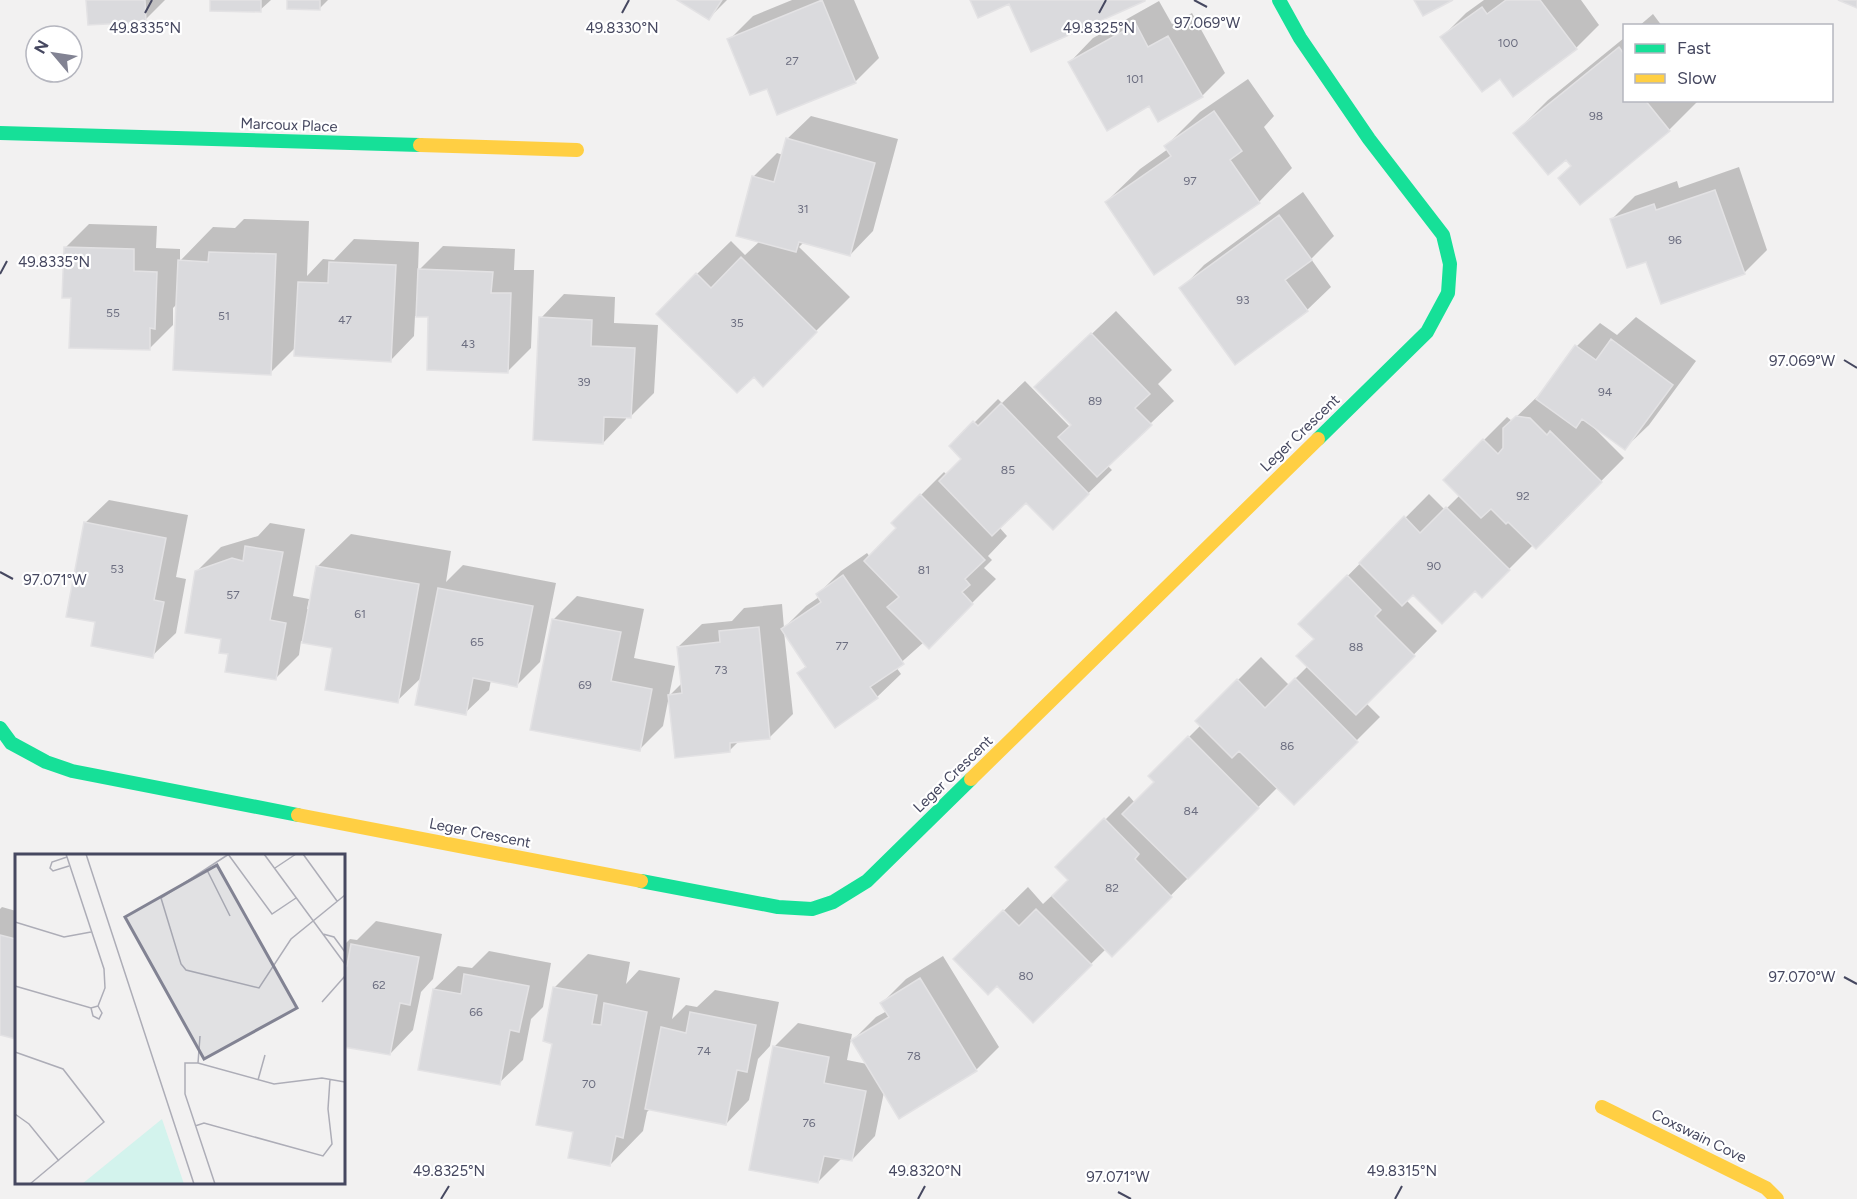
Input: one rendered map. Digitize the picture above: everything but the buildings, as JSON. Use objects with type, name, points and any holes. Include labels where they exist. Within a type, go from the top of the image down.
[{"type":"street","name":"Leger Crescent","points":[[0,728],[11,742],[46,762],[72,771],[778,907],[812,909],[833,902],[867,881],[1428,332],[1448,293],[1450,264],[1443,235],[1369,139],[1300,38],[1279,0]]},
{"type":"street","name":"Marcoux Place","points":[[0,133],[577,150]]},
{"type":"street","name":"Coxswain Cove","points":[[1602,1107],[1766,1188],[1777,1199]]},
{"type":"traffic: fast","points":[[1279,0],[1300,38],[1369,139],[1443,235],[1450,264],[1448,293],[1427,332],[1318,439]]},
{"type":"traffic: fast","points":[[0,133],[420,145]]},
{"type":"traffic: fast","points":[[0,728],[11,743],[46,762],[72,771],[298,815]]},
{"type":"traffic: fast","points":[[641,881],[778,907],[812,909],[833,902],[867,881],[971,779]]},
{"type":"traffic: slow","points":[[420,145],[577,150]]},
{"type":"traffic: slow","points":[[971,779],[1318,439]]},
{"type":"traffic: slow","points":[[298,815],[641,881]]},
{"type":"traffic: slow","points":[[1602,1107],[1766,1188],[1777,1199]]}]
